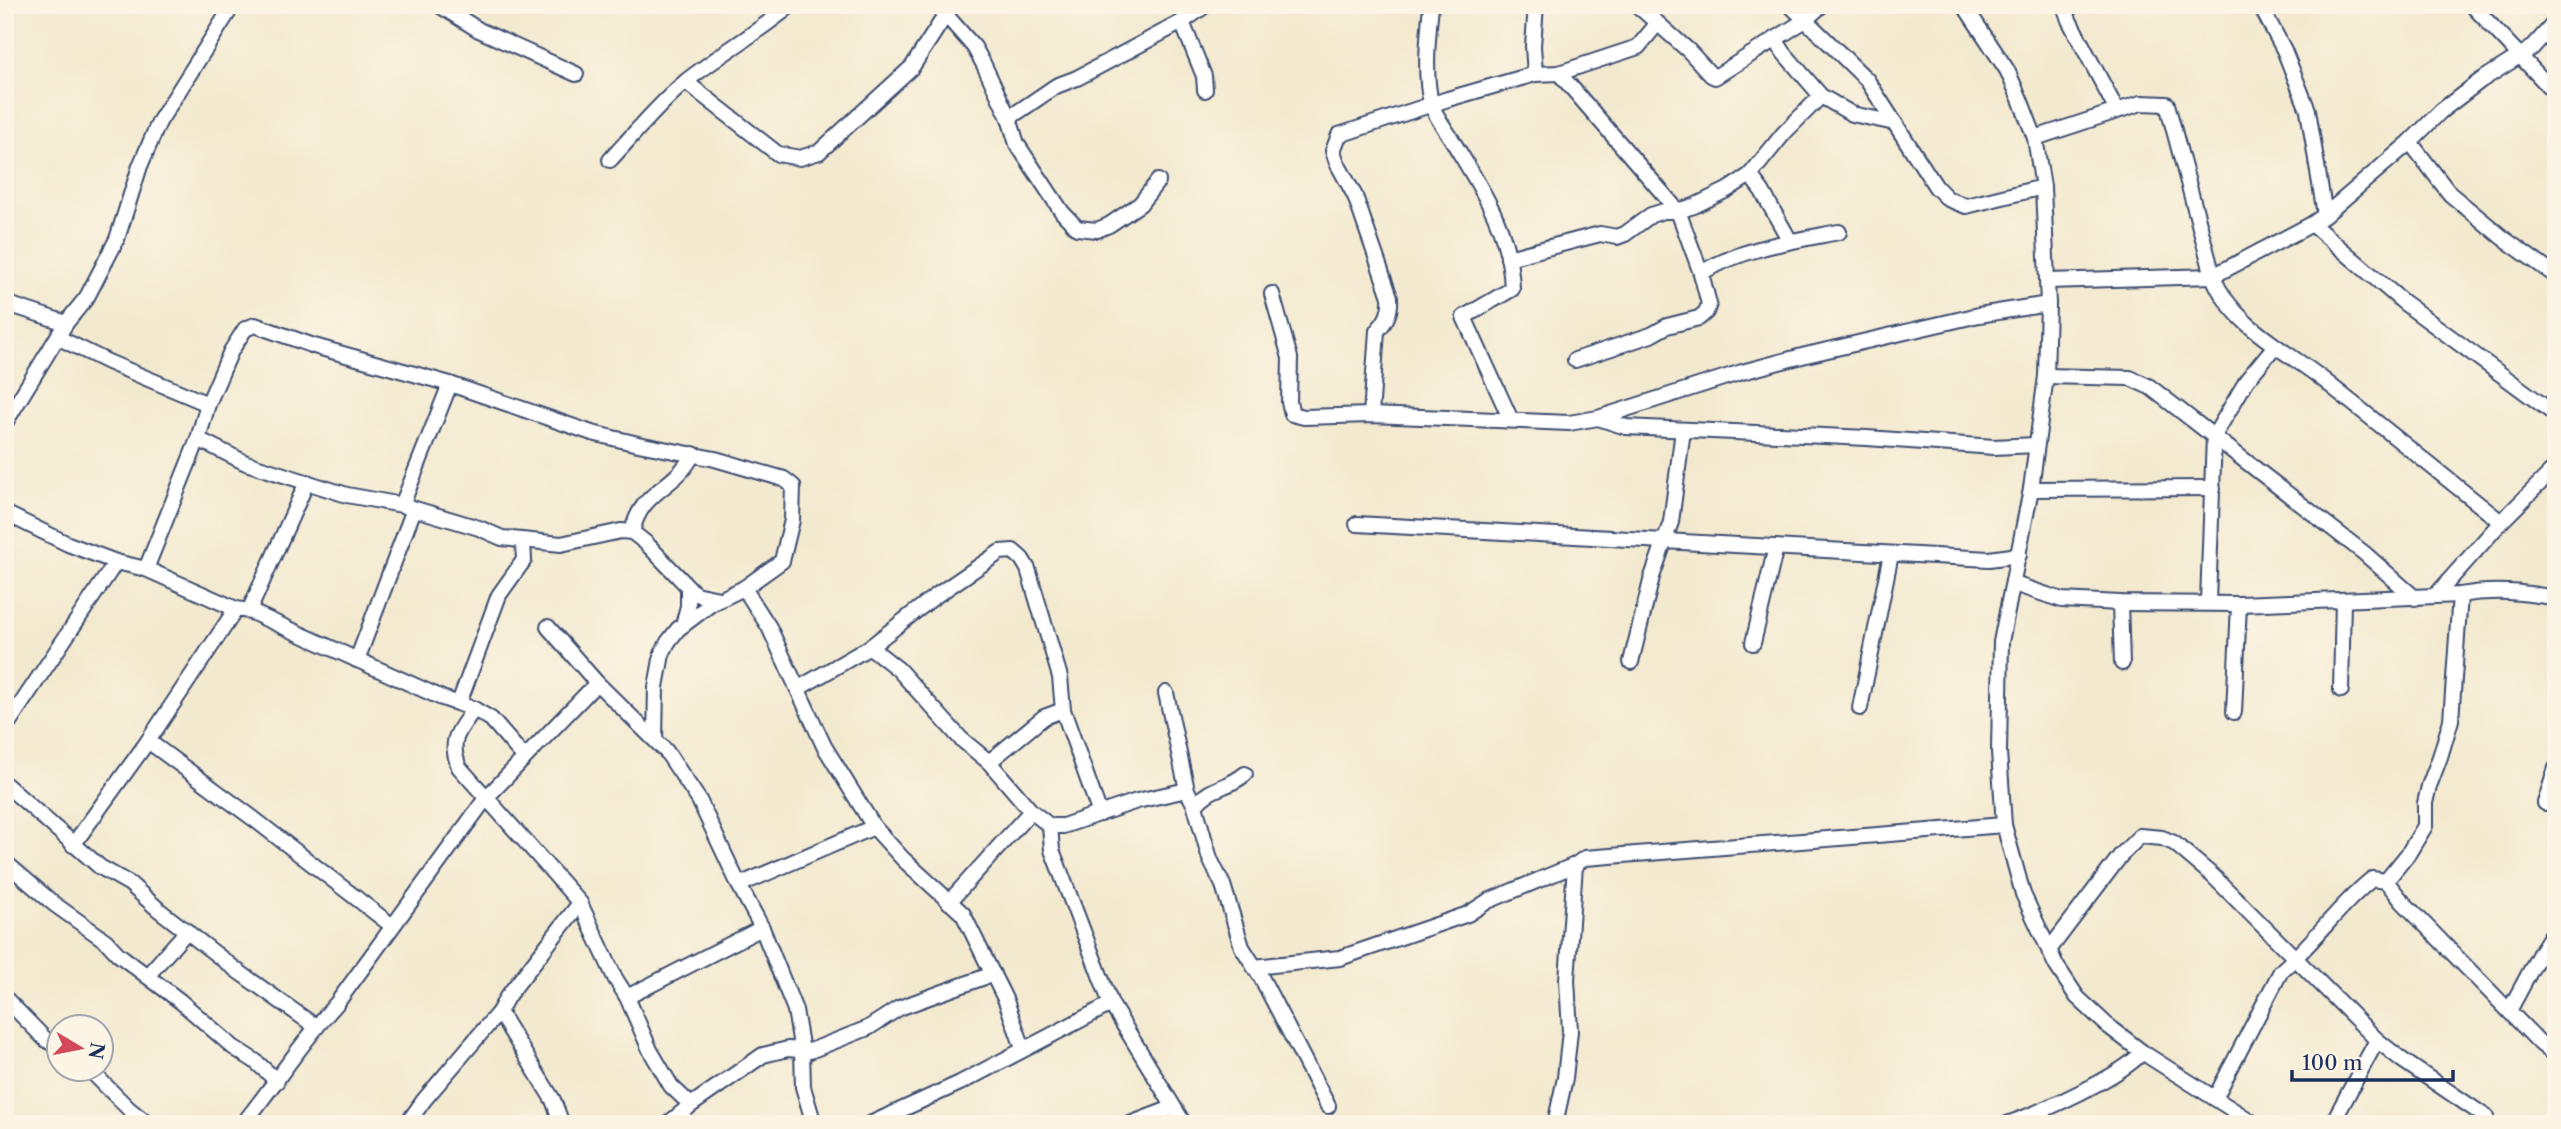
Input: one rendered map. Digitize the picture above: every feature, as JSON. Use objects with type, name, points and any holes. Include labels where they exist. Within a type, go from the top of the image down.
[{"type":"street","points":[[5,424],[66,323],[87,297],[117,239],[140,166],[159,122],[233,5]]},
{"type":"street","points":[[439,5],[479,30],[576,74]]},
{"type":"street","points":[[610,160],[685,82],[791,5]]},
{"type":"street","points":[[1009,118],[1056,86],[1077,78],[1182,22],[1206,5]]},
{"type":"street","points":[[1431,5],[1429,85],[1432,105],[1491,204],[1508,258],[1512,289],[1464,317],[1511,420]]},
{"type":"street","points":[[1535,74],[1533,46],[1536,5]]},
{"type":"street","points":[[1637,5],[1689,51],[1710,75],[1715,76],[1804,21],[1822,5]]},
{"type":"street","points":[[1790,5],[1867,80],[1936,187],[1955,203],[1966,206],[2043,187]]},
{"type":"street","points":[[1964,5],[2007,70],[2035,138],[2043,187],[2048,281],[2046,376],[2031,489],[2001,642],[1999,752],[2004,825],[2023,894],[2056,965],[2077,997],[2142,1052],[2255,1124]]},
{"type":"street","points":[[2064,5],[2068,20],[2117,111]]},
{"type":"street","points":[[2260,5],[2284,50],[2308,110],[2325,215]]},
{"type":"street","points":[[2472,5],[2556,94]]},
{"type":"street","points":[[685,82],[778,154],[800,158],[819,152],[912,67],[949,10],[974,47],[1009,118],[1017,144],[1062,212],[1077,228],[1097,230],[1109,225],[1140,204],[1158,181]]},
{"type":"street","points":[[2048,281],[2213,276],[2312,225],[2410,142],[2441,111],[2480,81],[2532,48],[2556,21]]},
{"type":"street","points":[[1182,22],[1204,76],[1205,90]]},
{"type":"street","points":[[1371,415],[1377,331],[1391,310],[1390,297],[1355,196],[1337,163],[1334,151],[1339,135],[1535,74],[1559,73],[1638,47],[1657,24]]},
{"type":"street","points":[[1775,39],[1821,96],[1852,114],[1895,123]]},
{"type":"street","points":[[1559,73],[1678,211],[1701,273],[1709,304],[1706,312],[1699,318],[1667,326],[1651,335],[1575,360]]},
{"type":"street","points":[[1508,258],[1600,234],[1617,237],[1651,215],[1678,211],[1727,190],[1750,175],[1784,133],[1821,96]]},
{"type":"street","points":[[2035,138],[2150,102],[2167,104],[2213,276],[2223,297],[2274,346],[2315,373],[2501,523]]},
{"type":"street","points":[[2410,142],[2450,194],[2556,276]]},
{"type":"street","points":[[1750,175],[1790,241]]},
{"type":"street","points":[[2312,225],[2403,303],[2556,415]]},
{"type":"street","points":[[1701,273],[1719,262],[1741,254],[1839,232]]},
{"type":"street","points":[[1272,294],[1290,358],[1289,402],[1292,414],[1304,417],[1371,415],[1557,423],[1598,418],[1742,372],[1806,355],[1979,315],[2048,304]]},
{"type":"street","points":[[5,303],[66,323]]},
{"type":"street","points":[[146,569],[198,439],[208,404],[231,351],[245,329],[256,325],[314,346],[450,384],[585,431],[693,454],[784,479],[793,486],[792,520],[782,561],[744,588],[719,599],[683,625],[668,642],[662,654],[656,687],[655,739]]},
{"type":"street","points":[[59,338],[208,404]]},
{"type":"street","points":[[2208,602],[2214,436],[2247,380],[2274,346]]},
{"type":"street","points":[[2046,376],[2130,378],[2150,387],[2364,554],[2415,598]]},
{"type":"street","points":[[357,660],[450,384]]},
{"type":"street","points":[[1598,418],[1626,427],[1867,438],[1967,446],[2036,445]]},
{"type":"street","points":[[1631,662],[1652,577],[1671,522],[1684,430]]},
{"type":"street","points":[[198,439],[246,464],[347,495],[408,507],[479,528],[502,538],[561,544],[621,531],[632,532],[666,562],[695,594],[719,599]]},
{"type":"street","points":[[632,532],[636,515],[645,502],[680,473],[693,454]]},
{"type":"street","points":[[2437,594],[2556,467]]},
{"type":"street","points":[[73,845],[243,610],[307,482]]},
{"type":"street","points":[[2031,489],[2213,488]]},
{"type":"street","points":[[5,513],[68,544],[116,562],[146,569],[442,698],[474,709],[491,719],[524,757]]},
{"type":"street","points":[[1357,524],[1989,559],[2019,555]]},
{"type":"street","points":[[459,703],[499,595],[524,560],[523,541]]},
{"type":"street","points":[[1753,643],[1776,547]]},
{"type":"street","points":[[799,688],[870,647],[934,597],[1000,552],[1013,551],[1028,569],[1060,677],[1063,710],[1100,814]]},
{"type":"street","points":[[1860,708],[1891,554]]},
{"type":"street","points":[[5,728],[116,562]]},
{"type":"street","points":[[2014,584],[2062,600],[2120,603],[2239,604],[2415,598],[2437,594],[2460,595],[2497,591],[2556,598]]},
{"type":"street","points":[[683,625],[688,606],[688,587]]},
{"type":"street","points":[[744,588],[769,627],[824,746],[874,827],[902,859],[963,914],[993,974],[1023,1048]]},
{"type":"street","points":[[2386,881],[2408,855],[2425,825],[2425,803],[2429,786],[2451,720],[2460,595]]},
{"type":"street","points":[[2342,690],[2343,600]]},
{"type":"street","points":[[2120,603],[2123,663]]},
{"type":"street","points":[[2234,712],[2239,604]]},
{"type":"street","points":[[548,626],[597,683],[666,751],[699,800],[738,886],[762,928],[795,1010],[802,1051],[803,1087],[814,1124]]},
{"type":"street","points":[[870,647],[898,669],[961,739],[989,762],[1031,811],[1050,826],[1063,826],[1137,801],[1187,790]]},
{"type":"street","points":[[243,1124],[344,993],[391,925],[486,799],[597,683]]},
{"type":"street","points":[[1166,693],[1187,790],[1195,806],[1210,859],[1223,885],[1242,947],[1261,977],[1328,1105]]},
{"type":"street","points":[[474,709],[456,732],[456,759],[459,767],[580,903],[659,1065],[671,1086],[691,1105]]},
{"type":"street","points":[[989,762],[1044,717],[1063,710]]},
{"type":"street","points":[[148,741],[391,925]]},
{"type":"street","points":[[2545,803],[2556,768]]},
{"type":"street","points":[[1195,806],[1209,791],[1229,785],[1245,774]]},
{"type":"street","points":[[5,784],[100,867],[130,884],[239,972],[316,1026]]},
{"type":"street","points":[[949,902],[1031,811]]},
{"type":"street","points":[[1254,967],[1340,958],[1468,914],[1488,901],[1586,858],[2004,825]]},
{"type":"street","points":[[1050,826],[1052,850],[1111,1004],[1184,1124]]},
{"type":"street","points":[[738,886],[874,827]]},
{"type":"street","points":[[2049,950],[2121,855],[2140,836],[2162,838],[2174,843],[2213,876],[2377,1040],[2486,1117]]},
{"type":"street","points":[[5,862],[47,899],[106,941],[118,954],[277,1081]]},
{"type":"street","points":[[1555,1124],[1570,1031],[1567,980],[1575,865]]},
{"type":"street","points":[[2215,1098],[2281,971],[2358,890],[2372,879],[2386,881],[2402,901],[2556,1056]]},
{"type":"street","points":[[407,1124],[499,1012],[507,997],[580,903]]},
{"type":"street","points":[[627,997],[762,928]]},
{"type":"street","points":[[2509,1011],[2556,928]]},
{"type":"street","points":[[147,976],[187,931]]},
{"type":"street","points":[[668,1124],[763,1055],[789,1049],[810,1051],[868,1028],[899,1008],[993,974]]},
{"type":"street","points":[[5,998],[46,1040]]},
{"type":"street","points":[[870,1124],[960,1083],[1111,1004]]},
{"type":"street","points":[[499,1012],[553,1100],[557,1121]]},
{"type":"street","points":[[2332,1124],[2377,1040]]},
{"type":"street","points":[[2013,1123],[2133,1063],[2142,1052]]},
{"type":"street","points":[[105,1084],[148,1124]]},
{"type":"street","points":[[1130,1124],[1172,1108]]}]
